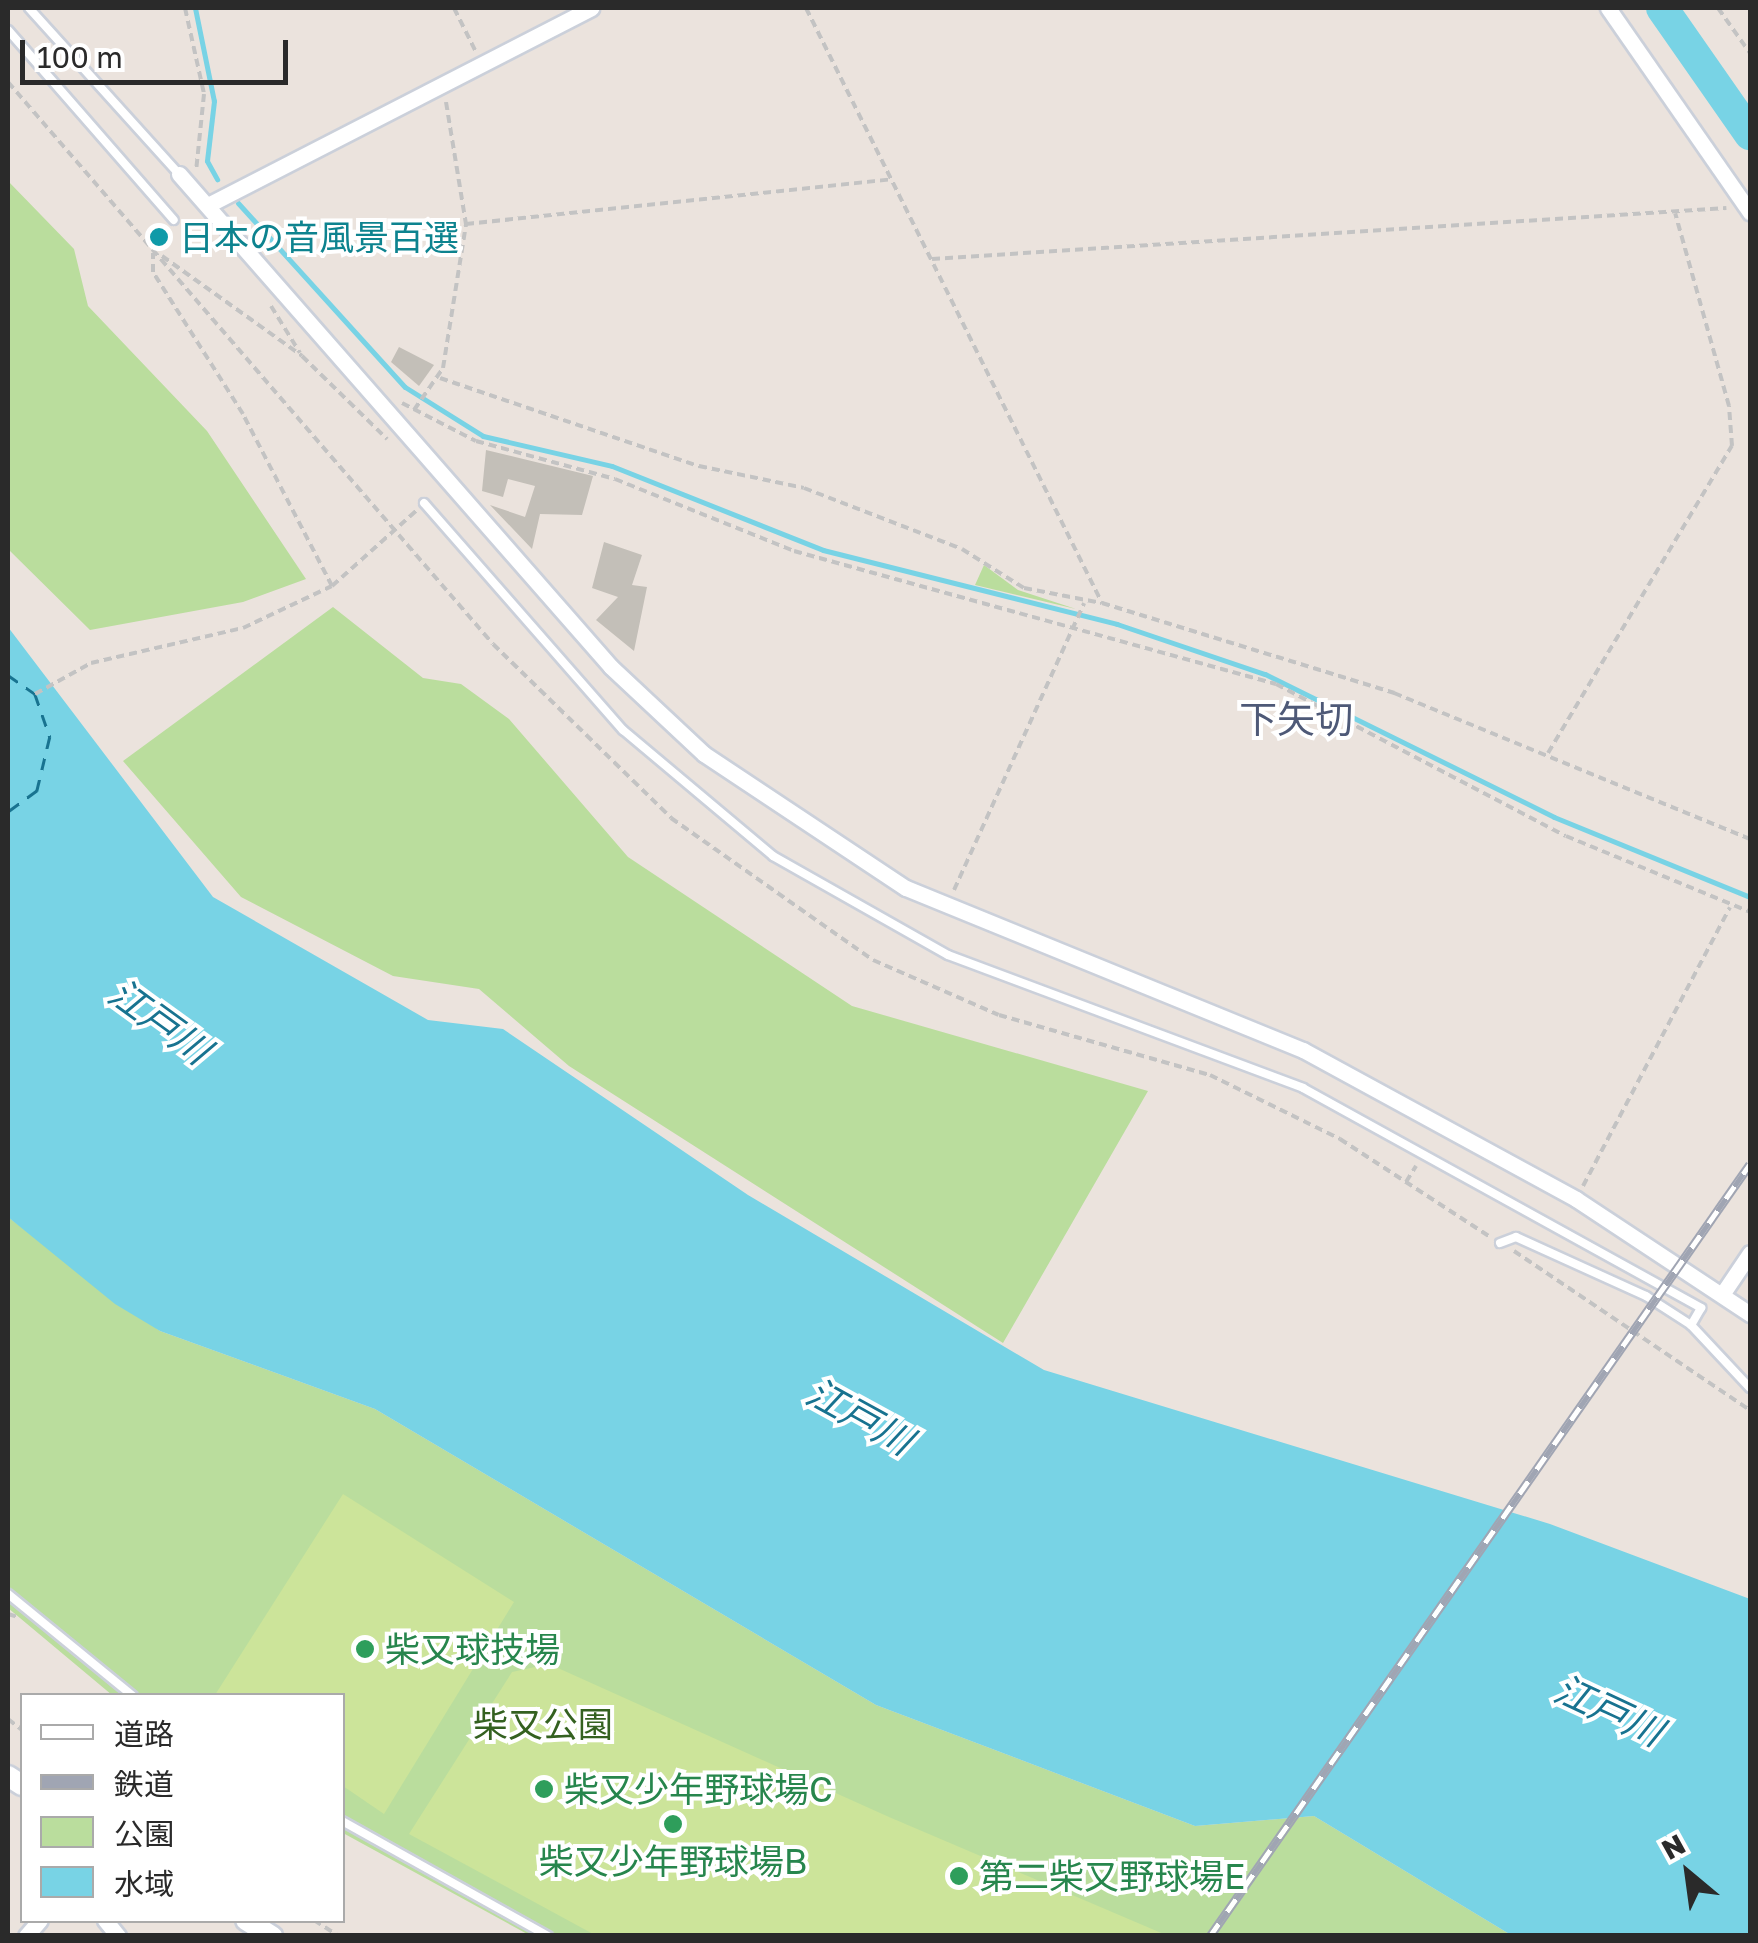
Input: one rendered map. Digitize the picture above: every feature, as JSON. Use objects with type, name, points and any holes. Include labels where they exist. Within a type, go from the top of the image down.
[{"type":"street","points":[[208,205],[591,8]]},
{"type":"street","points":[[1608,8],[1749,209]]},
{"type":"street","points":[[178,174],[644,701],[769,800],[946,908],[1302,1050],[1576,1199],[1750,1314]]},
{"type":"street","points":[[1723,1293],[1750,1253]]},
{"type":"lane","points":[[29,8],[178,174]]},
{"type":"lane","points":[[8,30],[174,220]]},
{"type":"lane","points":[[424,503],[624,730],[773,856],[948,955],[1303,1088],[1701,1308]]},
{"type":"lane","points":[[1500,1243],[1516,1237],[1691,1324],[1750,1388]]},
{"type":"lane","points":[[1691,1324],[1701,1308],[1723,1293]]},
{"type":"lane","points":[[8,1594],[129,1693]]},
{"type":"lane","points":[[345,1823],[548,1936]]},
{"type":"path","points":[[186,8],[204,94],[196,191]]},
{"type":"path","points":[[454,8],[481,63]]},
{"type":"path","points":[[806,8],[1102,602]]},
{"type":"path","points":[[1718,8],[1750,53]]},
{"type":"path","points":[[442,83],[466,224],[440,378],[414,410],[476,441],[616,479],[794,551],[1276,684],[1566,836],[1750,912]]},
{"type":"path","points":[[466,224],[891,179]]},
{"type":"path","points":[[932,259],[1749,209]]},
{"type":"path","points":[[1548,753],[1732,446],[1729,406],[1675,213]]},
{"type":"path","points":[[147,243],[174,220]]},
{"type":"path","points":[[332,586],[242,414],[153,272],[153,250],[302,356],[391,443]]},
{"type":"path","points":[[440,378],[699,466],[804,488],[962,549],[1024,588],[1084,602],[1102,602],[1394,693],[1750,839]]},
{"type":"path","points":[[35,694],[91,663],[243,628],[332,586],[424,503]]},
{"type":"path","points":[[946,908],[1084,602]]},
{"type":"path","points":[[1576,1199],[1730,906]]},
{"type":"green space","points":[[8,181],[74,249],[88,306],[207,431],[306,579],[243,602],[90,630],[8,549]]},
{"type":"green space","points":[[984,565],[1018,590],[1076,609],[975,585]]},
{"type":"green space","points":[[333,607],[423,678],[461,684],[509,719],[628,857],[852,1006],[1148,1091],[1003,1343],[569,1066],[479,989],[393,976],[241,897],[123,761]]},
{"type":"green space","name":"柴又公園","points":[[8,1217],[160,1331],[375,1409],[876,1705],[1195,1826],[1314,1816],[1511,1935],[529,1935],[345,1834],[345,1693],[110,1693],[8,1608]]},
{"type":"green space","name":"柴又球技場","points":[[343,1494],[514,1602],[384,1814],[345,1787],[345,1693],[216,1693]]},
{"type":"green space","points":[[549,1664],[889,1817],[1166,1935],[595,1935],[409,1834],[512,1672]]},
{"type":"water","name":"江戸川","points":[[8,627],[213,897],[428,1020],[503,1029],[748,1195],[1044,1370],[1550,1524],[1750,1599],[1750,1935],[1511,1935],[1314,1816],[1195,1826],[876,1705],[375,1409],[160,1331],[115,1304],[8,1217]]},
{"type":"building","points":[[399,347],[434,365],[419,386],[391,362]]},
{"type":"building","points":[[486,450],[593,476],[582,515],[540,514],[532,549],[490,505],[525,517],[535,486],[508,479],[503,497],[482,491]]},
{"type":"building","points":[[604,542],[642,555],[632,585],[647,587],[634,651],[596,620],[618,597],[592,588]]},
{"type":"waterway","points":[[195,8],[214,101],[207,161],[217,179]]},
{"type":"waterway","points":[[1662,8],[1750,134]]},
{"type":"waterway","points":[[238,203],[405,387],[483,436],[612,466],[823,550],[1117,624],[1265,674],[1554,817],[1750,897]]},
{"type":"ferry route","points":[[8,675],[35,694],[50,737],[37,791],[8,812]]},
{"type":"railway","points":[[1210,1936],[1750,1164]]},
{"type":"place","name":"日本の音風景百選","points":[[159,237]]},
{"type":"place","name":"柴又球技場","points":[[365,1649]]},
{"type":"place","name":"柴又少年野球場C","points":[[544,1789]]},
{"type":"place","name":"柴又少年野球場B","points":[[673,1824]]},
{"type":"place","name":"第二柴又野球場E","points":[[959,1876]]},
{"type":"district","name":"下矢切","points":[[1296,719]]}]
